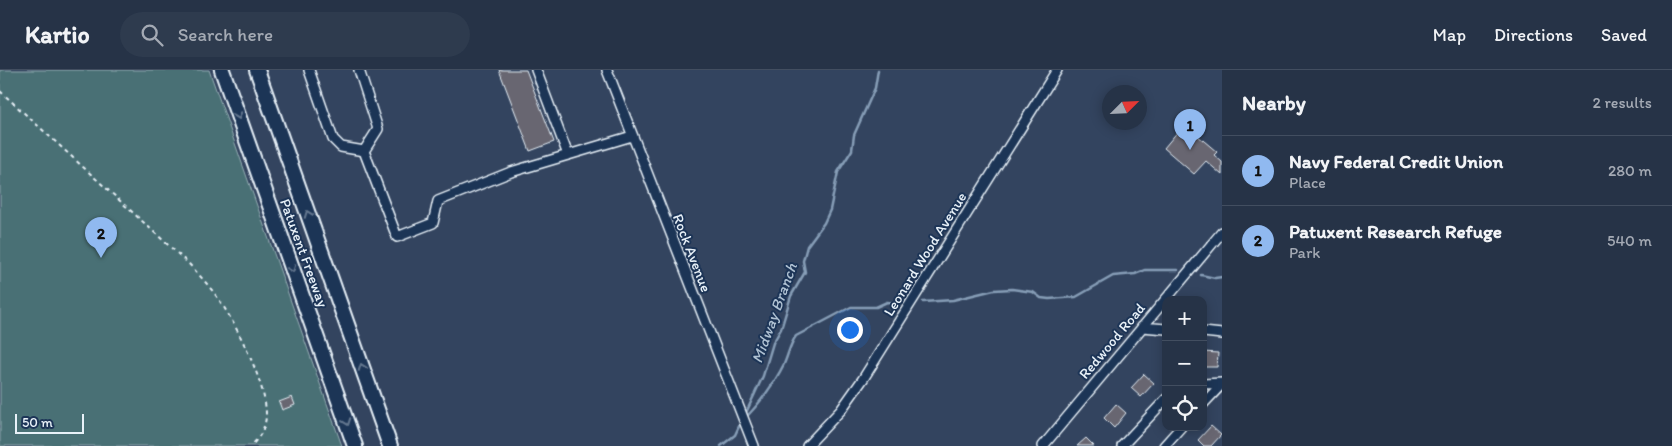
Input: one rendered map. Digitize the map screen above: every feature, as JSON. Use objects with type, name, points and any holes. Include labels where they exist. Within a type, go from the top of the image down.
[{"type":"highway","name":"Patuxent Freeway","points":[[222,70],[355,446]]},
{"type":"highway","name":"Patuxent Freeway","points":[[257,70],[390,446]]},
{"type":"street","points":[[309,70],[333,139],[342,147],[364,151]]},
{"type":"street","points":[[359,70],[378,130],[364,151]]},
{"type":"street","points":[[536,70],[568,155]]},
{"type":"street","name":"Rock Avenue","points":[[606,70],[754,446]]},
{"type":"street","name":"Leonard Wood Avenue","points":[[807,446],[835,417],[863,379],[1057,70]]},
{"type":"street","points":[[364,151],[398,237],[433,223],[438,201],[511,172],[632,136]]},
{"type":"street","name":"Redwood Road","points":[[1043,446],[1222,232]]},
{"type":"street","points":[[1142,327],[1162,329]]},
{"type":"street","points":[[1207,332],[1222,334]]},
{"type":"street","points":[[1207,384],[1222,383]]},
{"type":"street","points":[[1207,400],[1222,383]]},
{"type":"street","points":[[1122,446],[1162,403]]},
{"type":"street","points":[[1164,446],[1177,431]]},
{"type":"path","points":[[0,91],[189,264],[211,288],[236,329],[264,396],[265,424],[252,446]]},
{"type":"green space","points":[[0,70],[209,70],[342,446],[0,446]]},
{"type":"building","points":[[499,70],[526,70],[554,142],[530,151]]},
{"type":"building","points":[[1184,124],[1217,152],[1214,155],[1222,162],[1222,175],[1206,161],[1194,174],[1164,148]]},
{"type":"building","points":[[1207,352],[1218,353],[1217,367],[1207,367]]},
{"type":"building","points":[[1144,374],[1154,383],[1141,397],[1131,388]]},
{"type":"building","points":[[292,397],[295,405],[282,410],[279,402]]},
{"type":"building","points":[[1116,404],[1126,413],[1114,428],[1104,418]]},
{"type":"building","points":[[1211,426],[1221,435],[1211,446],[1204,446],[1198,440]]},
{"type":"building","points":[[1086,438],[1094,446],[1077,446]]},
{"type":"waterway","name":"Midway Branch","points":[[745,415],[763,376],[791,296],[805,272],[803,261],[807,246],[824,223],[830,210],[838,172],[852,150],[854,135],[875,88],[878,70]]},
{"type":"waterway","points":[[923,302],[953,300],[994,290],[1012,289],[1033,292],[1041,298],[1076,297],[1113,276],[1135,274],[1145,270],[1178,270]]},
{"type":"waterway","points":[[1201,275],[1215,278],[1222,277]]},
{"type":"waterway","points":[[745,418],[761,400],[776,378],[796,336],[851,307],[876,307],[887,302],[898,303]]},
{"type":"waterway","name":"Midway Branch","points":[[721,446],[735,435],[741,422]]},
{"type":"place","name":"Navy Federal Credit Union","points":[[1190,150]]},
{"type":"place","name":"Patuxent Research Refuge","points":[[101,258]]}]
